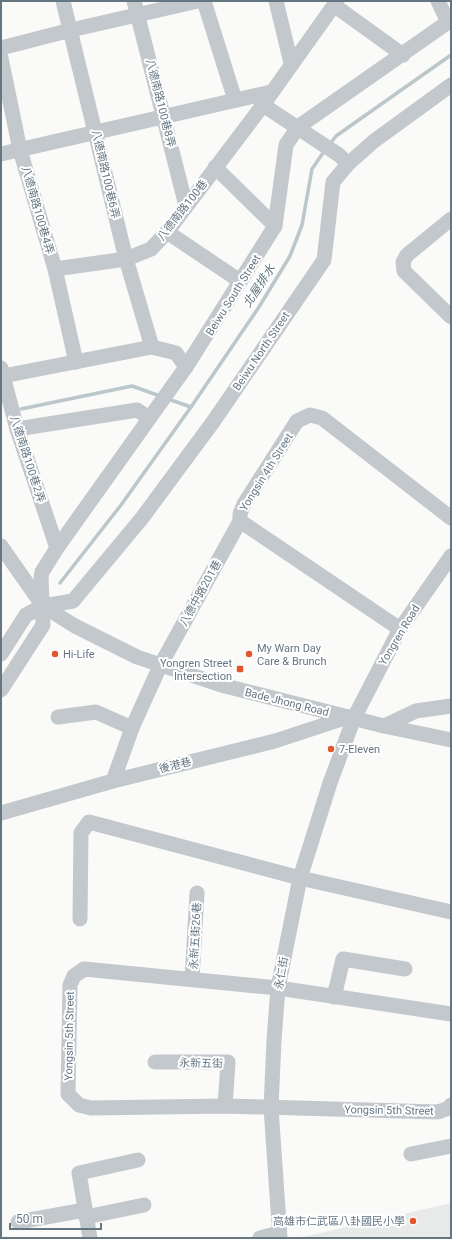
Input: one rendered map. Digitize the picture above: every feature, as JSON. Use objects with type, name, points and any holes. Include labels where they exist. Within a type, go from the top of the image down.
[{"type":"street","name":"八德南路100巷6弄","points":[[63,1],[126,259],[152,346]]},
{"type":"street","points":[[1,48],[71,30],[136,8],[198,1]]},
{"type":"street","points":[[204,1],[235,100]]},
{"type":"street","points":[[276,1],[291,63]]},
{"type":"street","points":[[438,1],[449,21]]},
{"type":"street","points":[[336,3],[403,55]]},
{"type":"street","name":"八德南路100巷","points":[[55,269],[126,259],[151,250],[167,232],[263,104],[291,63],[336,3]]},
{"type":"street","name":"八德南路100巷8弄","points":[[136,8],[186,206]]},
{"type":"street","name":"Beiwu South Street","points":[[1,690],[43,625],[43,606],[40,578],[42,572],[57,548],[175,384],[275,226],[286,145],[449,21]]},
{"type":"street","name":"八德南路100巷4弄","points":[[1,58],[20,150],[55,269],[76,362]]},
{"type":"street","name":"Beiwu North Street","points":[[1,654],[26,615],[43,606],[73,601],[142,518],[222,409],[324,260],[333,182],[343,160],[374,141],[451,85]]},
{"type":"street","points":[[1,154],[271,92]]},
{"type":"street","points":[[263,104],[304,131],[343,160]]},
{"type":"street","points":[[215,167],[275,226]]},
{"type":"street","points":[[451,219],[407,255],[403,262],[404,271],[451,317]]},
{"type":"street","points":[[167,232],[240,281]]},
{"type":"street","points":[[2,372],[76,362],[152,346],[176,353],[186,367]]},
{"type":"street","name":"八德南路100巷2弄","points":[[2,372],[17,429],[57,548]]},
{"type":"street","points":[[17,429],[137,410],[151,416]]},
{"type":"street","name":"Yongsin 4th Street","points":[[400,629],[240,521],[240,514],[244,504],[297,421],[310,415],[322,418],[451,518]]},
{"type":"street","name":"八德中路201巷","points":[[113,781],[132,728],[160,666],[240,521]]},
{"type":"street","name":"Bade Jhong Road","points":[[1,546],[43,606],[75,626],[137,657],[160,666],[221,685],[384,726],[451,740]]},
{"type":"street","name":"Yongren Road","points":[[352,717],[400,629],[451,556]]},
{"type":"street","points":[[384,726],[416,711],[451,706]]},
{"type":"street","points":[[58,717],[96,712],[132,728]]},
{"type":"street","name":"後港巷","points":[[1,812],[113,781],[275,741],[352,717]]},
{"type":"street","name":"永仁街","points":[[279,1236],[271,1108],[278,988],[300,878],[352,717]]},
{"type":"street","points":[[80,918],[81,833],[89,822],[300,878],[451,912]]},
{"type":"street","name":"永新五街26巷","points":[[192,979],[197,893]]},
{"type":"street","points":[[334,997],[343,959],[405,969]]},
{"type":"street","name":"Yongsin 5th Street","points":[[450,1108],[438,1112],[225,1106],[91,1108],[79,1105],[68,1094],[70,985],[74,976],[84,969],[278,988],[451,1014]]},
{"type":"street","name":"永新五街","points":[[155,1062],[228,1062],[225,1106]]},
{"type":"street","points":[[411,1154],[451,1146]]},
{"type":"street","points":[[90,1238],[79,1173],[138,1160]]},
{"type":"street","points":[[18,1222],[144,1205]]},
{"type":"street","points":[[260,1238],[279,1236]]},
{"type":"shaded area","name":"高雄市仁武區八卦國民小學","points":[[451,1203],[451,1238],[298,1238]]},
{"type":"waterway","name":"北屋排水","points":[[330,144],[336,136],[451,55]]},
{"type":"waterway","name":"北屋排水","points":[[60,583],[121,505],[191,407],[259,307],[290,256],[302,225],[312,169],[325,150]]},
{"type":"waterway","name":"北屋排水","points":[[21,409],[132,386],[160,396]]},
{"type":"waterway","name":"北屋排水","points":[[168,399],[191,407]]},
{"type":"place","name":"Hi-Life","points":[[55,654]]},
{"type":"place","name":"My Warn Day Care & Brunch","points":[[249,654]]},
{"type":"place","name":"Yongren Street Intersection","points":[[240,669]]},
{"type":"place","name":"7-Eleven","points":[[331,749]]},
{"type":"place","name":"高雄市仁武區八卦國民小學","points":[[413,1221]]}]
